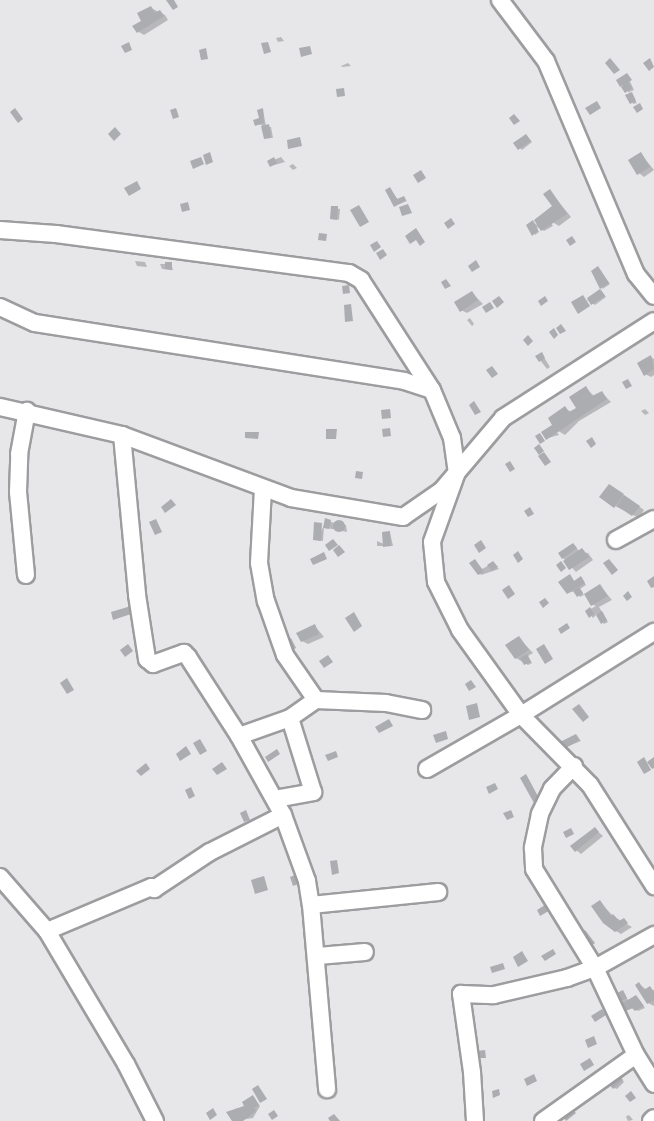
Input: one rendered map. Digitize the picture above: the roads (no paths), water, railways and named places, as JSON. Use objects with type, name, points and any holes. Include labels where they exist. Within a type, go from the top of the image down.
[{"type":"street","points":[[500,0],[545,61],[636,274],[654,296]]},
{"type":"street","points":[[0,230],[349,273],[362,280],[432,390],[452,438],[457,472],[432,542],[436,582],[460,630],[521,715],[590,785],[654,886]]},
{"type":"street","points":[[0,307],[35,323],[404,381],[432,390]]},
{"type":"street","points":[[0,407],[27,411],[122,435],[291,498],[403,517],[443,490],[503,418],[654,321]]},
{"type":"street","points":[[26,575],[18,492],[19,454],[27,411]]},
{"type":"street","points":[[122,435],[137,595],[147,659],[153,664],[184,653],[239,736],[283,815],[307,881],[311,905],[318,956],[327,1089]]},
{"type":"street","points":[[263,489],[259,563],[267,601],[285,654],[316,700]]},
{"type":"street","points":[[616,540],[654,519]]},
{"type":"street","points":[[427,769],[521,715],[654,632]]},
{"type":"street","points":[[239,736],[290,718],[316,700],[386,703],[422,709]]},
{"type":"street","points":[[275,799],[313,792],[290,718]]},
{"type":"street","points":[[574,766],[552,789],[540,814],[533,848],[534,869],[595,968],[636,1055],[654,1084]]},
{"type":"street","points":[[47,932],[151,887],[154,889],[210,852],[283,815]]},
{"type":"street","points":[[0,877],[47,932],[126,1064],[155,1121]]},
{"type":"street","points":[[311,905],[438,892]]},
{"type":"street","points":[[475,1121],[472,1072],[461,994],[494,995],[595,968],[654,935]]},
{"type":"street","points":[[318,956],[365,952]]},
{"type":"street","points":[[543,1121],[636,1055]]}]
